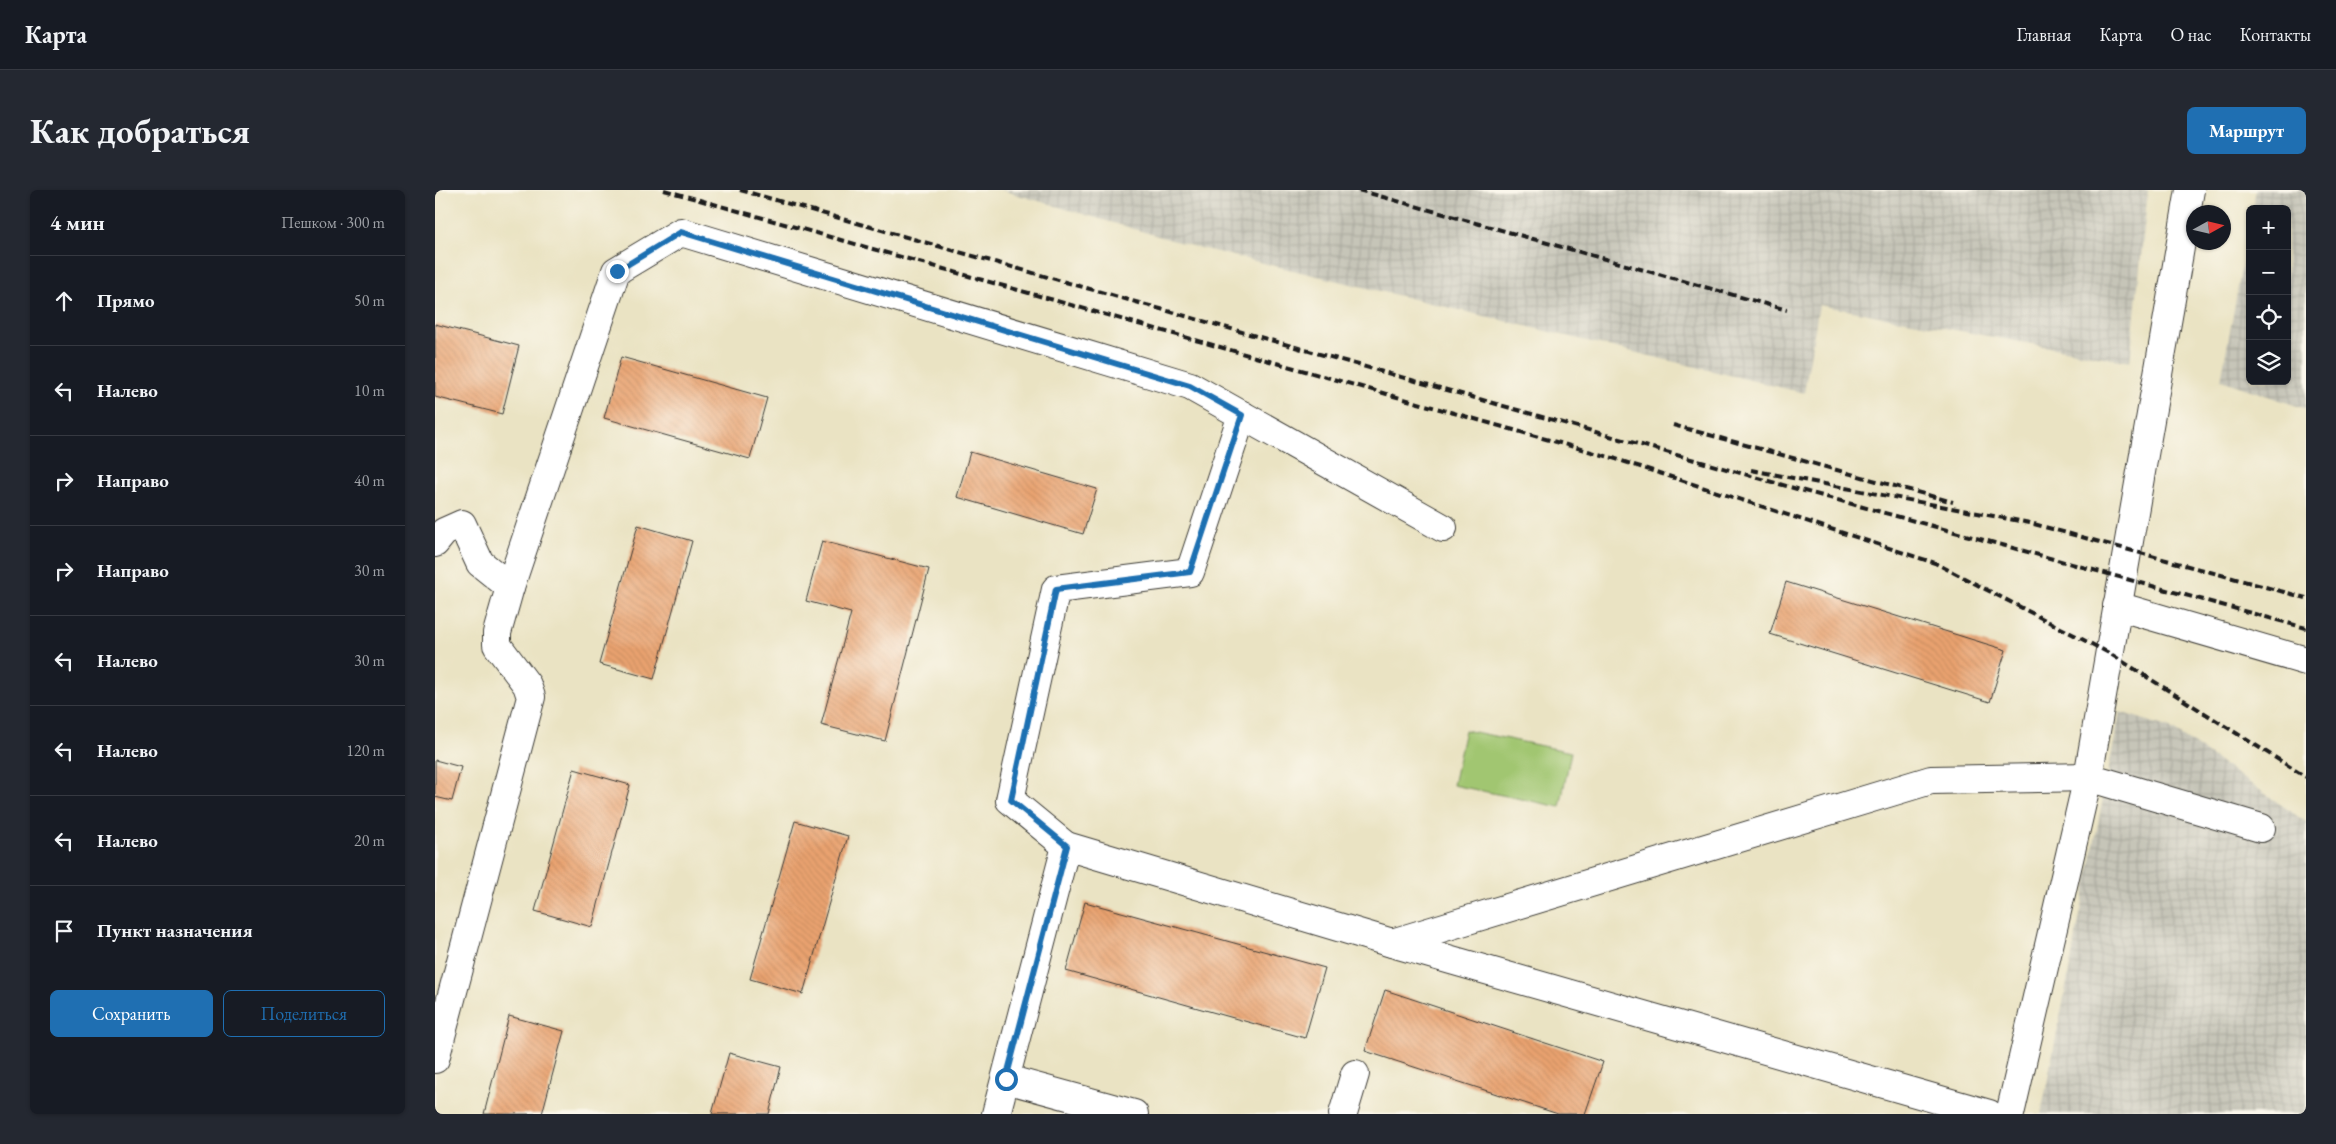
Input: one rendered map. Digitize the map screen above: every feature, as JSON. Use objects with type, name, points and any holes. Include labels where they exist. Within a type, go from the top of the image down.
[{"type":"street","points":[[2010,1114],[2088,777],[2190,190]]},
{"type":"street","points":[[435,1059],[531,697],[527,685],[497,645],[497,633],[510,587],[617,271],[681,232],[1190,386],[1443,528]]},
{"type":"street","points":[[1242,415],[1190,572],[1056,589],[1011,800],[1067,846],[1392,943],[1989,1114]]},
{"type":"street","points":[[435,543],[444,532],[462,524],[480,563],[510,587]]},
{"type":"street","points":[[2117,606],[2306,661]]},
{"type":"street","points":[[1392,943],[1931,780],[2088,777],[2261,828]]},
{"type":"street","points":[[996,1114],[1067,846]]},
{"type":"street","points":[[1343,1114],[1355,1074]]},
{"type":"street","points":[[1006,1079],[1134,1114]]},
{"type":"shaded area","points":[[1001,190],[2148,190],[2130,362],[1819,305],[1804,393],[1192,246]]},
{"type":"shaded area","points":[[2256,190],[2306,190],[2306,409],[2221,380],[2246,244],[2246,385],[2291,385],[2291,205],[2253,205]]},
{"type":"shaded area","points":[[2120,712],[2170,728],[2306,822],[2306,1114],[2041,1114]]},
{"type":"green space","points":[[1465,730],[1571,752],[1560,807],[1453,785]]},
{"type":"building","points":[[435,324],[519,346],[502,414],[435,397]]},
{"type":"building","points":[[621,357],[767,398],[750,459],[604,418]]},
{"type":"building","points":[[970,452],[1097,489],[1083,534],[957,497]]},
{"type":"building","points":[[638,525],[692,541],[654,679],[599,664]]},
{"type":"building","points":[[822,541],[929,569],[885,741],[821,725],[851,613],[806,601]]},
{"type":"building","points":[[1786,582],[2006,650],[1990,702],[1770,634]]},
{"type":"building","points":[[435,760],[461,767],[452,801],[435,797]]},
{"type":"building","points":[[574,769],[630,785],[592,927],[535,911]]},
{"type":"building","points":[[795,821],[848,836],[803,994],[750,979]]},
{"type":"building","points":[[1085,902],[1325,968],[1305,1038],[1066,971]]},
{"type":"building","points":[[1385,990],[1603,1062],[1585,1114],[1558,1114],[1365,1051]]},
{"type":"building","points":[[509,1016],[564,1031],[542,1114],[484,1114]]},
{"type":"building","points":[[729,1053],[781,1067],[769,1114],[712,1114]]},
{"type":"railway","points":[[664,190],[1613,458],[1935,563],[2109,653],[2306,777]]},
{"type":"railway","points":[[740,190],[1797,489],[2306,628]]},
{"type":"railway","points":[[1358,190],[1787,310]]},
{"type":"railway","points":[[1673,425],[1953,502]]},
{"type":"railway","points":[[1751,470],[2030,523],[2306,598]]},
{"type":"route","points":[[617,271],[681,232],[1190,386],[1242,415],[1190,572],[1056,589],[1011,800],[1067,846],[1006,1079]]}]
